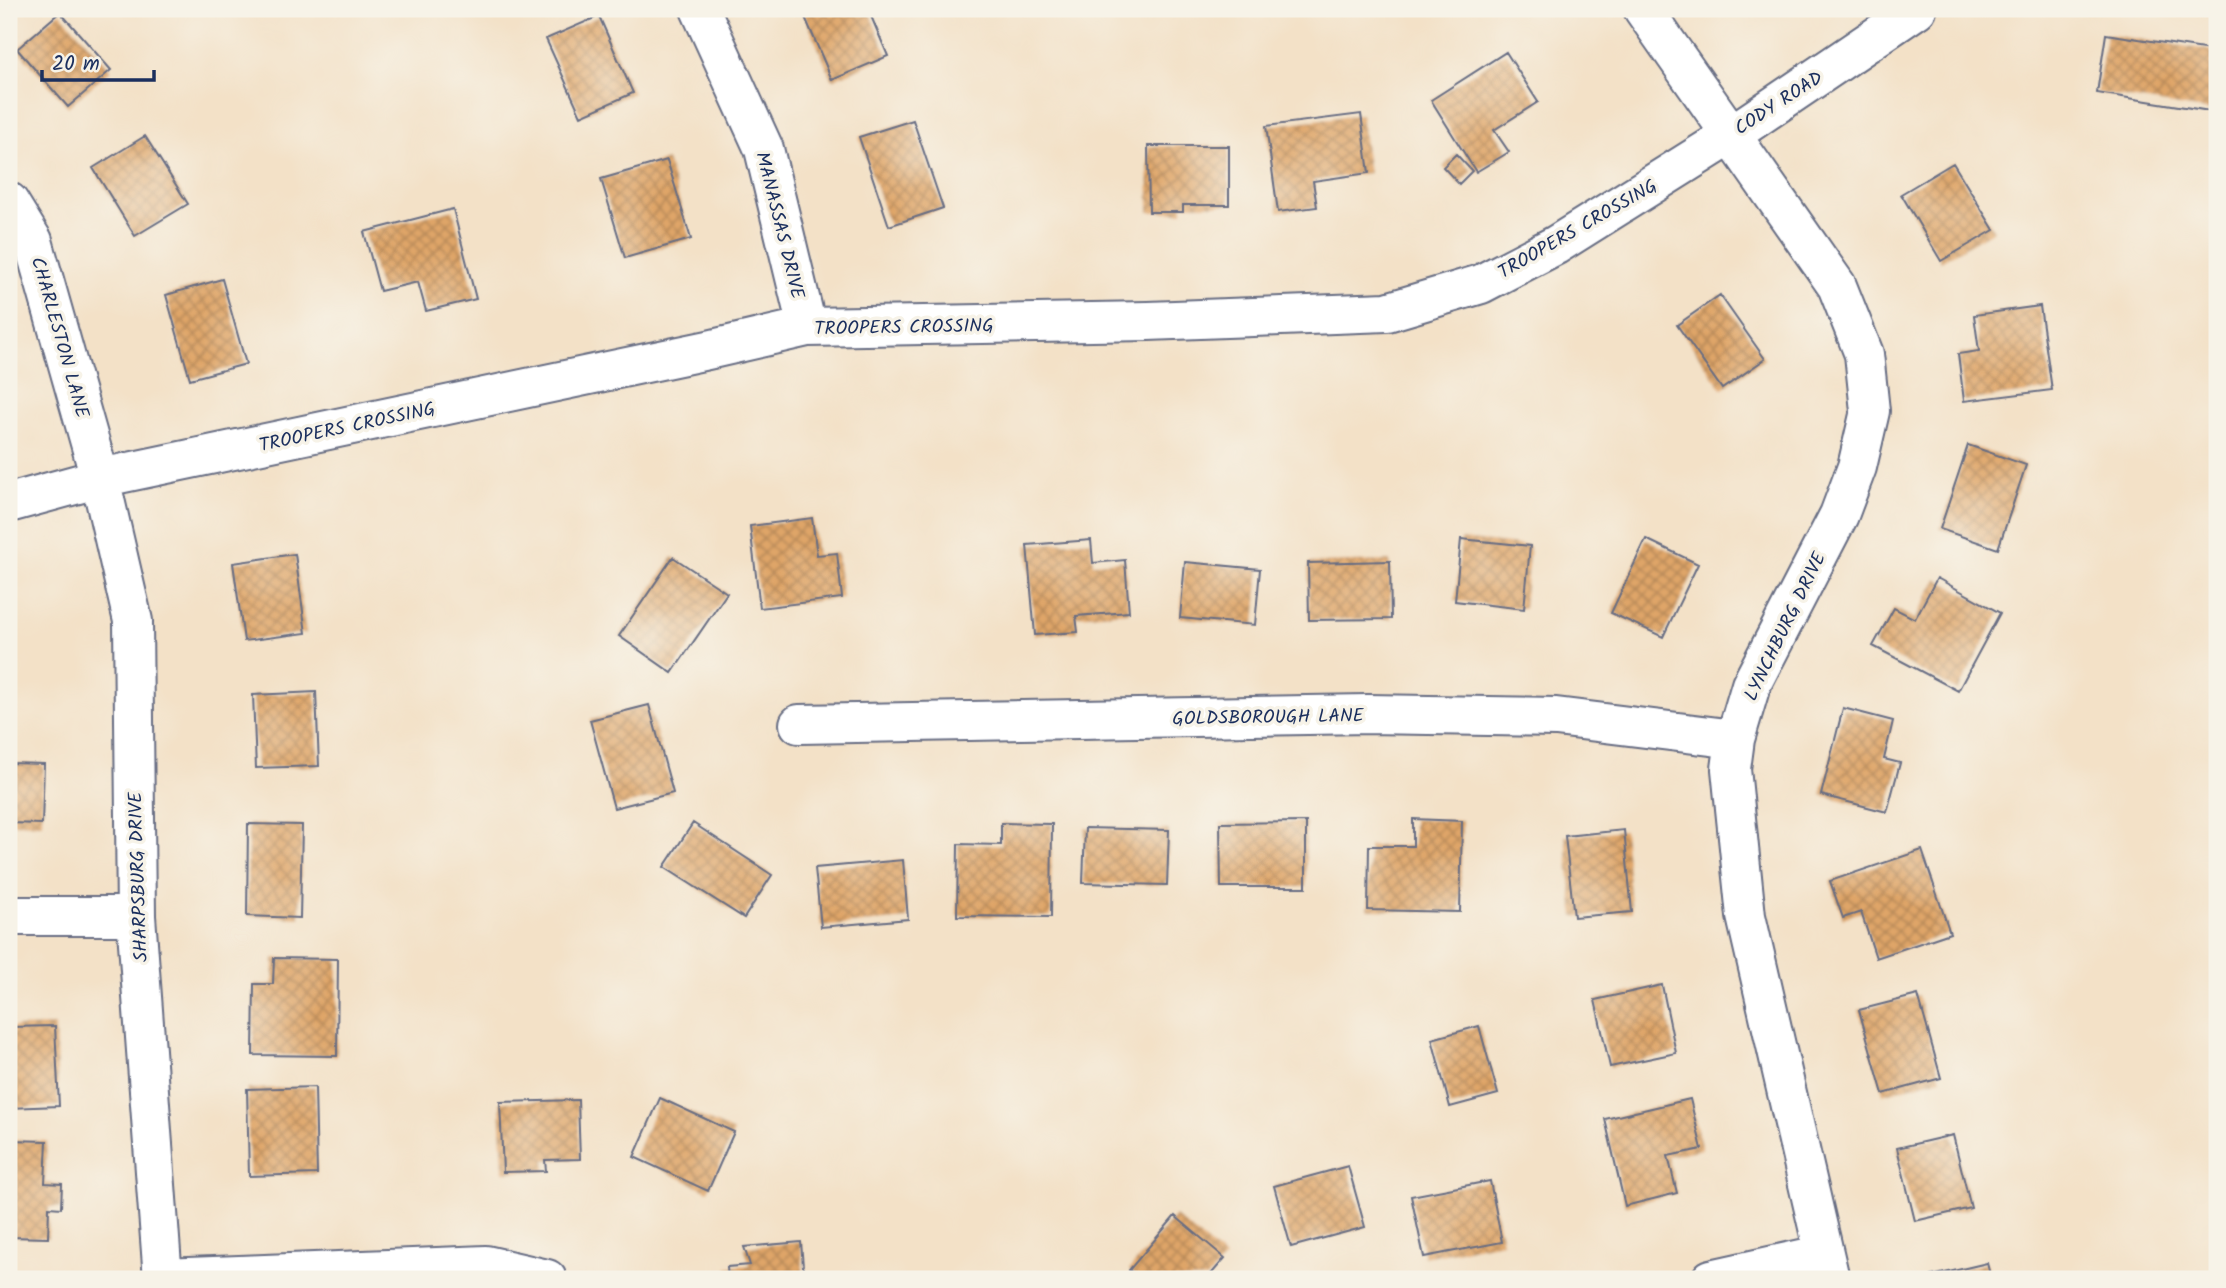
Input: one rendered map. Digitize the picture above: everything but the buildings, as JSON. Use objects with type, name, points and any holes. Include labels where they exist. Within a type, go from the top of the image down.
[{"type":"street","name":"MANASSAS DRIVE","points":[[700,9],[764,149],[807,327]]},
{"type":"street","name":"CODY ROAD","points":[[1643,9],[1731,135],[1917,9]]},
{"type":"street","name":"TROOPERS CROSSING","points":[[9,503],[100,478],[807,327],[1148,321],[1387,312],[1481,284],[1556,245],[1731,135]]},
{"type":"street","name":"LYNCHBURG DRIVE","points":[[1731,135],[1837,286],[1864,354],[1870,411],[1857,467],[1839,515],[1751,685],[1735,739],[1731,769],[1746,916],[1827,1266]]},
{"type":"street","name":"CHARLESTON LANE","points":[[9,202],[33,241],[100,478]]},
{"type":"street","name":"SHARPSBURG DRIVE","points":[[100,478],[133,621],[136,916],[163,1279]]},
{"type":"street","name":"GOLDSBOROUGH LANE","points":[[799,724],[1368,714],[1556,718],[1735,739]]},
{"type":"street","points":[[9,916],[136,916]]},
{"type":"street","points":[[163,1279],[486,1265],[547,1279]]},
{"type":"street","points":[[1711,1279],[1827,1266]]}]
